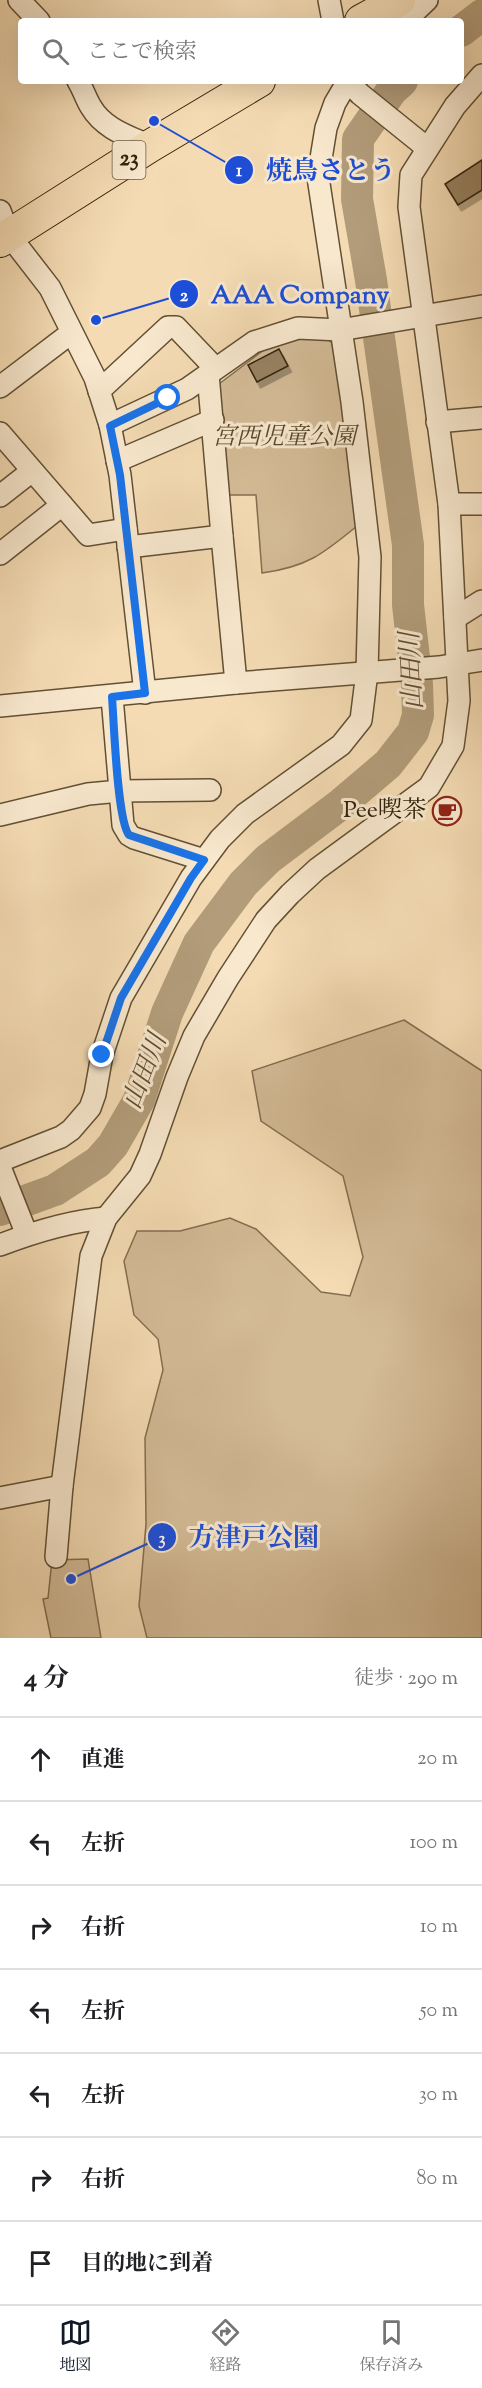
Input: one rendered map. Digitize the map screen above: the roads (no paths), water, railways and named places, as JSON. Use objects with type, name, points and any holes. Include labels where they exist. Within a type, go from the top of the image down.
[{"type":"main road","points":[[366,18],[399,0]]},
{"type":"main road","name":"23","points":[[3,229],[254,84]]},
{"type":"street","points":[[19,0],[36,18]]},
{"type":"street","points":[[329,0],[332,18]]},
{"type":"street","points":[[408,18],[427,0]]},
{"type":"street","points":[[56,1557],[62,1486],[91,1256],[106,1218],[140,1176],[194,1036],[266,920],[317,870],[429,787],[453,746],[459,701],[448,666],[455,618],[449,504],[437,422],[417,317],[409,207],[411,175],[454,106],[482,75]]},
{"type":"street","points":[[79,84],[99,119],[108,126],[150,146]]},
{"type":"street","points":[[25,1231],[0,1166],[71,1130],[90,1108],[102,1055],[121,998],[191,878],[220,839],[245,814],[341,745],[361,720],[373,672],[370,557],[344,329],[318,177],[326,128],[334,103],[351,84],[427,148]]},
{"type":"street","points":[[3,229],[50,288],[95,378],[110,426],[117,461],[145,693]]},
{"type":"street","points":[[110,426],[187,389],[254,342],[298,328],[344,329],[482,306]]},
{"type":"street","points":[[99,391],[168,327],[176,327],[212,371],[213,420],[236,683]]},
{"type":"street","points":[[0,387],[71,333]]},
{"type":"street","points":[[437,422],[482,418]]},
{"type":"street","points":[[117,461],[213,420]]},
{"type":"street","points":[[0,433],[88,535],[127,538],[222,536]]},
{"type":"street","points":[[0,496],[32,471]]},
{"type":"street","points":[[449,504],[482,504]]},
{"type":"street","points":[[0,554],[62,505]]},
{"type":"street","points":[[455,618],[482,601]]},
{"type":"street","points":[[0,706],[112,697],[236,683],[448,666],[482,660]]},
{"type":"street","points":[[112,697],[123,825],[129,835],[204,860]]},
{"type":"street","points":[[0,815],[88,794],[120,791],[210,790]]},
{"type":"street","points":[[0,1245],[25,1231],[106,1218]]},
{"type":"street","points":[[0,1498],[62,1486]]},
{"type":"waterway","name":"山田川","points":[[464,29],[482,15]]},
{"type":"waterway","name":"山田川","points":[[0,1210],[55,1190],[98,1162],[113,1145],[139,1100],[167,1013],[199,943],[243,884],[268,859],[341,804],[388,764],[413,732],[418,715],[417,684],[408,605],[408,545],[371,280],[357,199],[358,139],[399,84]]},
{"type":"place","name":"焼鳥さとう","points":[[154,121]]},
{"type":"place","name":"AAA Company","points":[[96,320]]},
{"type":"place","name":"Pee喫茶","points":[[447,811]]},
{"type":"place","name":"方津戸公園","points":[[71,1579]]},
{"type":"park label","name":"宮西児童公園","points":[[284,438]]}]
